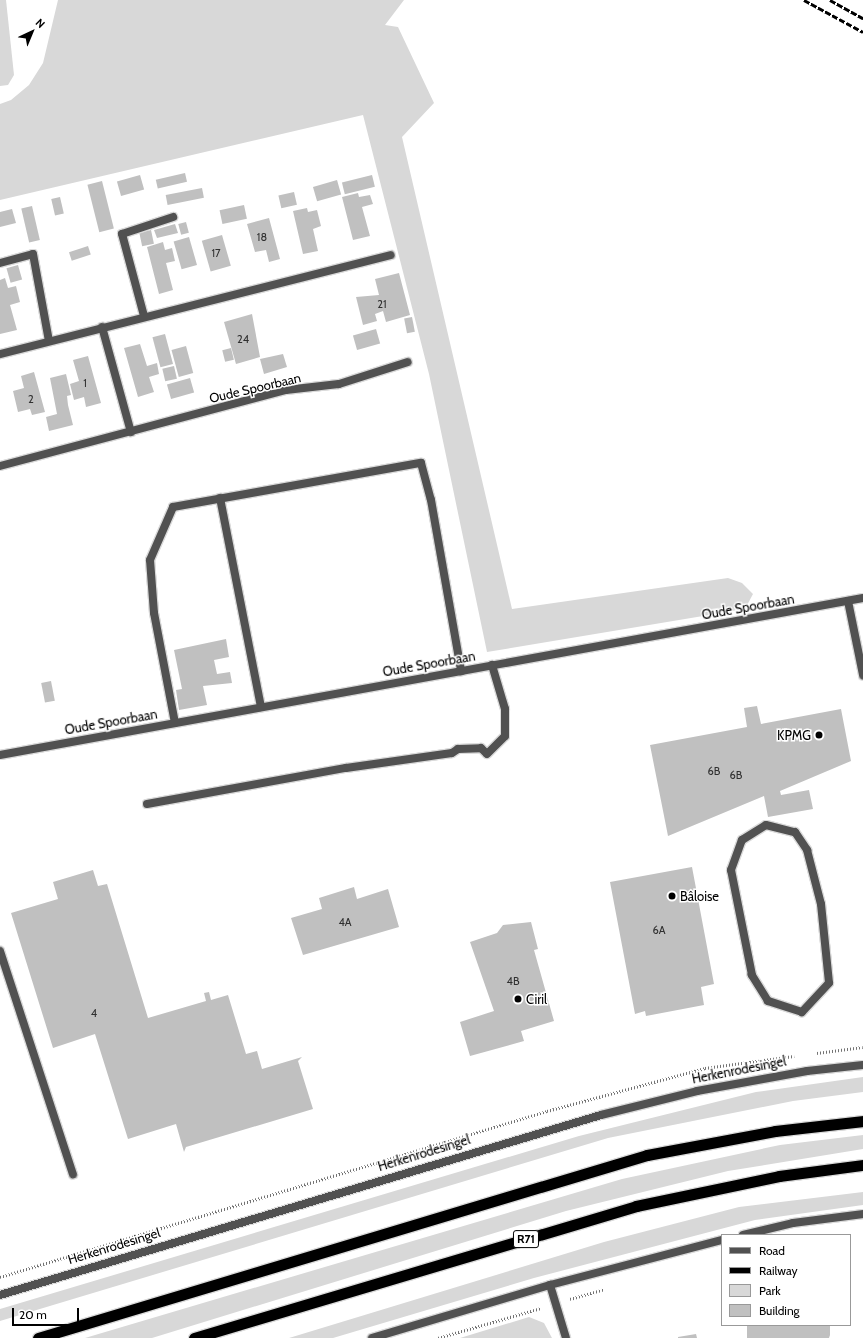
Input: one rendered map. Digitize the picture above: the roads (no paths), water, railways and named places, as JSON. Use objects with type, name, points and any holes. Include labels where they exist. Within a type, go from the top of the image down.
[{"type":"highway","points":[[38,1338],[647,1155],[775,1131],[863,1121]]},
{"type":"highway","name":"R71","points":[[194,1338],[636,1206],[779,1176],[863,1165]]},
{"type":"street","points":[[144,316],[122,234],[173,217]]},
{"type":"street","points":[[0,263],[33,254],[49,342]]},
{"type":"street","points":[[0,354],[49,342],[102,326],[391,255]]},
{"type":"street","points":[[102,326],[131,432]]},
{"type":"street","name":"Oude Spoorbaan","points":[[0,466],[286,390],[339,384],[408,362]]},
{"type":"street","points":[[175,723],[154,613],[150,560],[173,507],[220,498],[421,463],[431,500],[461,671]]},
{"type":"street","points":[[220,498],[261,707]]},
{"type":"street","name":"Oude Spoorbaan","points":[[0,755],[863,598]]},
{"type":"street","points":[[848,601],[863,675]]},
{"type":"street","points":[[147,804],[346,768],[452,753],[458,749],[481,748],[487,754],[505,736],[505,709],[492,665]]},
{"type":"street","points":[[766,825],[796,832],[806,850],[820,904],[829,983],[802,1012],[768,1001],[752,975],[731,870],[742,840],[766,825]]},
{"type":"street","points":[[0,951],[73,1174]]},
{"type":"street","name":"Herkenrodesingel","points":[[0,1295],[601,1115],[713,1088],[807,1071],[863,1065]]},
{"type":"street","points":[[748,1234],[793,1224],[863,1214]]},
{"type":"street","points":[[372,1338],[550,1285],[721,1240]]},
{"type":"street","points":[[550,1285],[566,1338]]},
{"type":"railway","points":[[804,0],[863,32]]},
{"type":"railway","points":[[830,0],[863,18]]},
{"type":"place","name":"KPMG","points":[[819,735]]},
{"type":"place","name":"Bâloise","points":[[672,896]]},
{"type":"place","name":"Ciril","points":[[518,999]]}]
